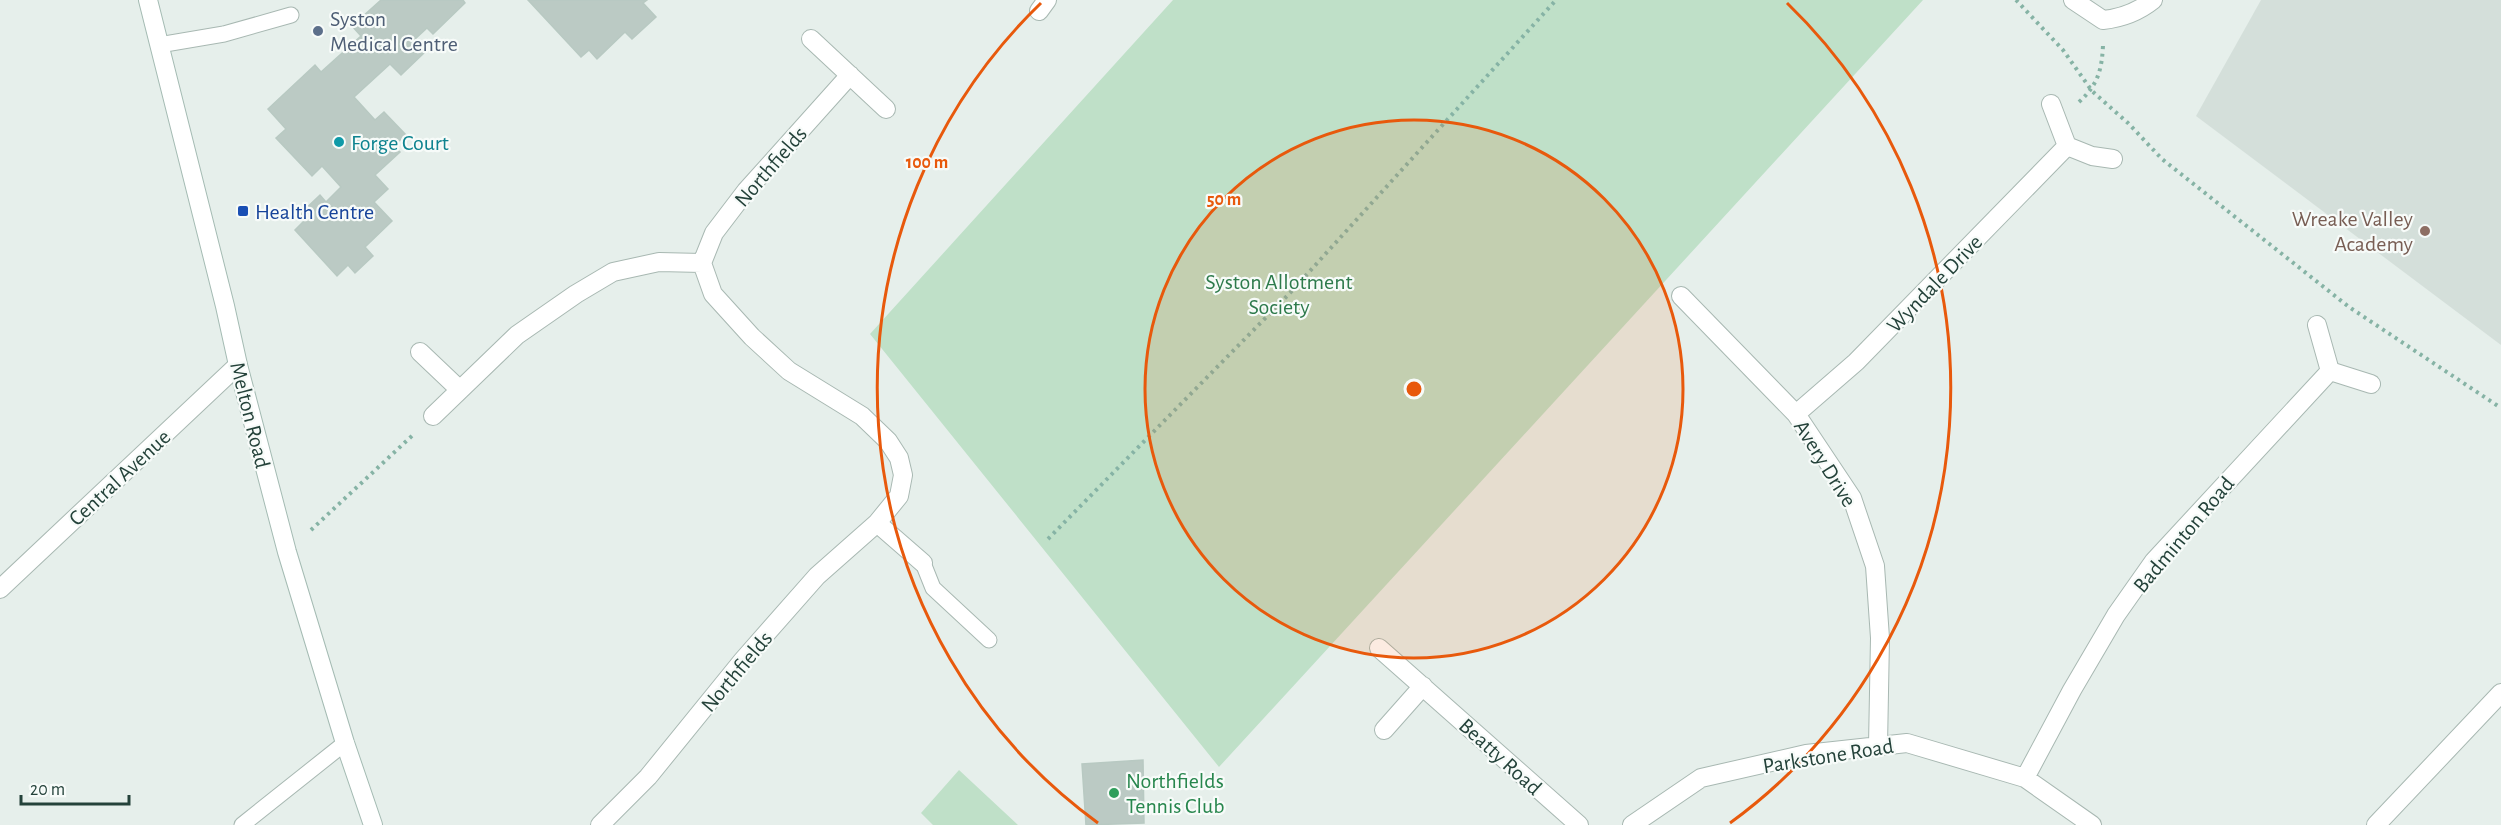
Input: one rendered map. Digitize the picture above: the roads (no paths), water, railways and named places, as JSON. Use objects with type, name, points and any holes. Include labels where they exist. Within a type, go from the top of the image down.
[{"type":"street","name":"Melton Road","points":[[148,0],[238,365],[287,552],[345,743],[373,825]]},
{"type":"street","points":[[2073,0],[2103,20],[2120,18],[2137,12],[2154,0]]},
{"type":"street","points":[[811,39],[886,109]]},
{"type":"street","name":"Northfields","points":[[600,825],[648,777],[743,660],[817,576],[877,523],[899,496],[903,475],[899,458],[888,441],[862,417],[789,371],[752,337],[713,294],[702,263],[714,233],[746,191],[850,75]]},
{"type":"street","points":[[2051,104],[2067,146],[2092,156],[2113,159]]},
{"type":"street","name":"Wyndale Drive","points":[[1796,414],[1856,362],[2067,146]]},
{"type":"street","points":[[433,416],[517,335],[576,294],[613,272],[658,262],[702,263]]},
{"type":"street","name":"Avery Drive","points":[[1681,296],[1796,414],[1852,498],[1875,566],[1880,638],[1878,746]]},
{"type":"street","points":[[2317,326],[2330,371],[2371,384]]},
{"type":"street","points":[[420,352],[460,390]]},
{"type":"street","name":"Central Avenue","points":[[0,589],[238,365]]},
{"type":"street","name":"Badminton Road","points":[[2025,778],[2072,690],[2116,615],[2154,561],[2330,371]]},
{"type":"street","points":[[877,523],[923,563]]},
{"type":"street","name":"Beatty Road","points":[[1379,648],[1579,825]]},
{"type":"street","points":[[1384,730],[1423,686]]},
{"type":"street","points":[[2376,825],[2501,693]]},
{"type":"street","name":"Parkstone Road","points":[[1632,825],[1701,778],[1806,754],[1907,743],[2025,778],[2092,825]]},
{"type":"lane","points":[[159,45],[224,34],[291,15]]},
{"type":"lane","points":[[923,563],[933,588],[988,640]]},
{"type":"lane","points":[[242,825],[345,743]]},
{"type":"place","name":"Syston Medical Centre","points":[[318,31]]},
{"type":"place","name":"Forge Court","points":[[339,142]]},
{"type":"place","name":"Health Centre","points":[[243,211]]},
{"type":"place","name":"Wreake Valley Academy","points":[[2425,231]]},
{"type":"place","name":"Northfields Tennis Club","points":[[1114,793]]},
{"type":"park label","name":"Syston Allotment Society","points":[[1279,294]]}]
